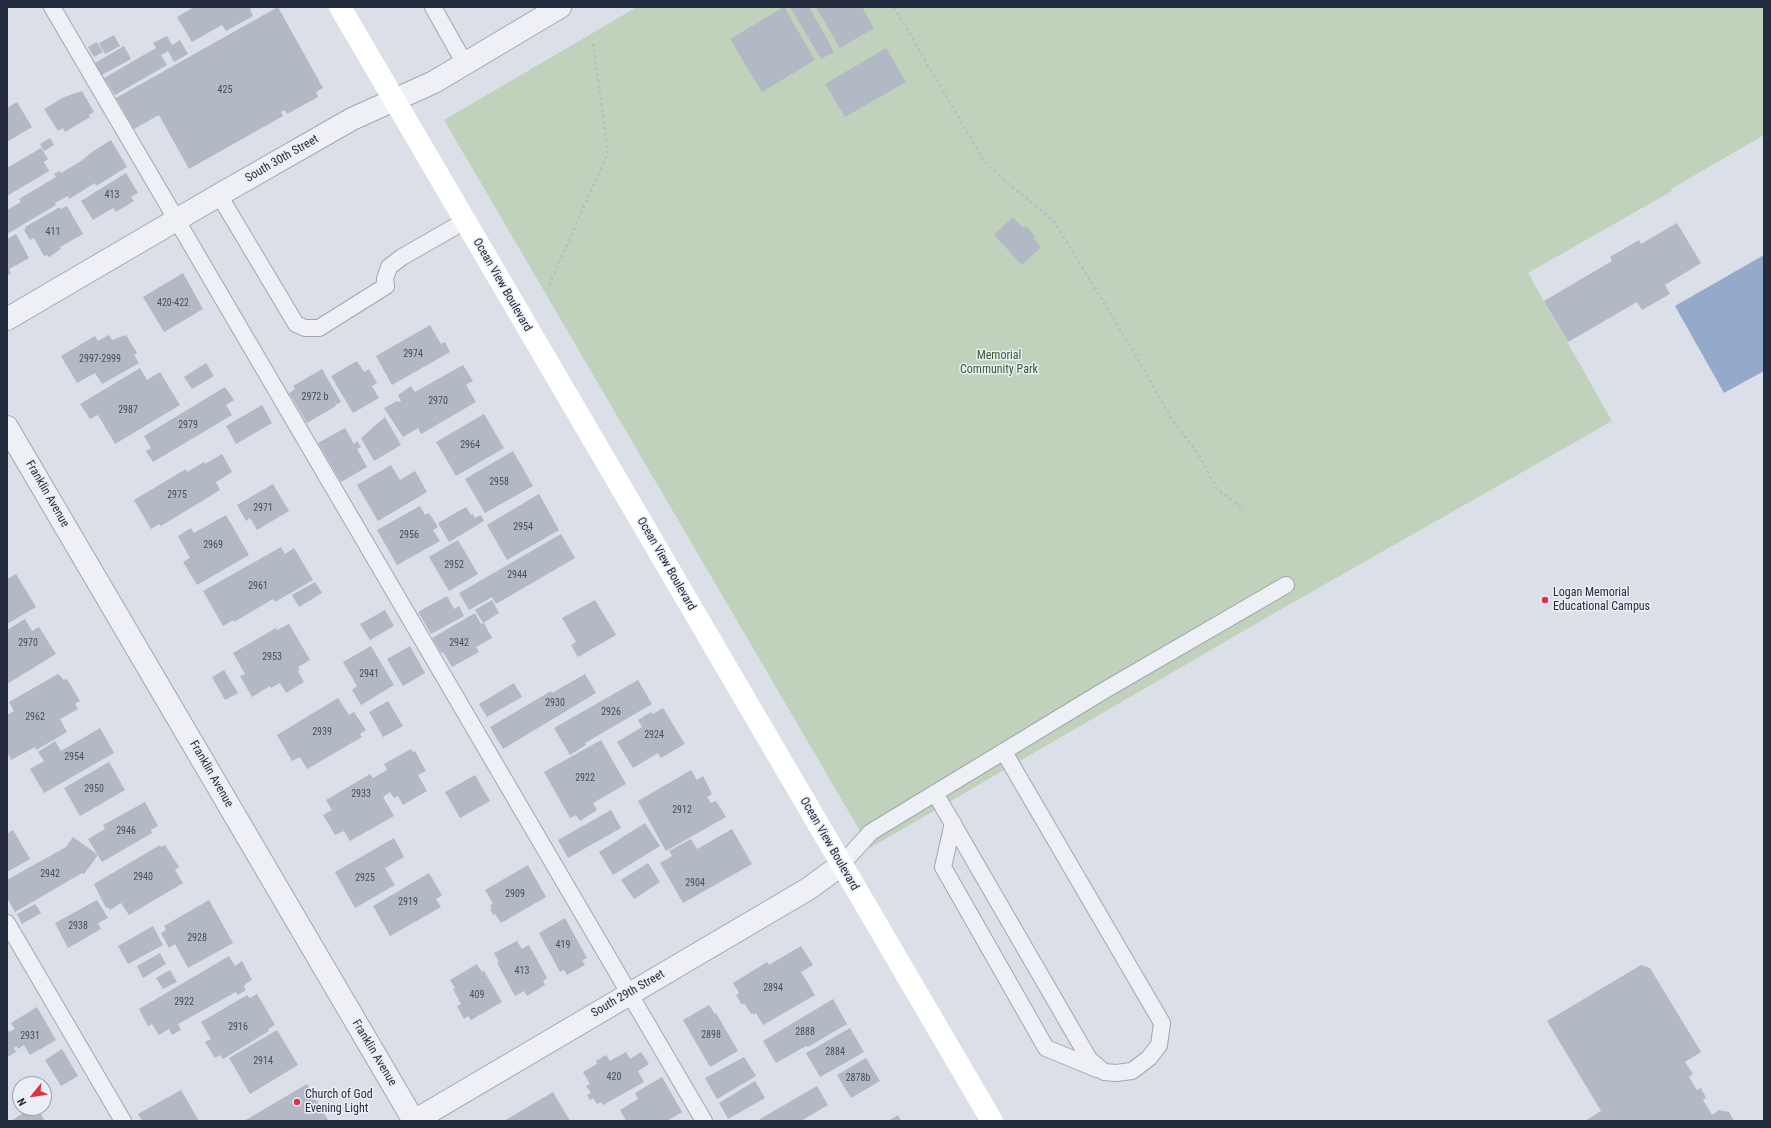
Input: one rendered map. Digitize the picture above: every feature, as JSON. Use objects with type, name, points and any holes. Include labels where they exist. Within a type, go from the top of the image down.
[{"type":"main road","name":"Ocean View Boulevard","points":[[340,7],[992,1121]]},
{"type":"street","name":"South 30th Street","points":[[7,319],[352,119],[434,82],[559,7]]},
{"type":"street","name":"Franklin Avenue","points":[[7,427],[414,1121]]},
{"type":"street","name":"South 29th Street","points":[[414,1121],[629,993],[808,889],[842,865]]},
{"type":"lane","points":[[52,7],[704,1121]]},
{"type":"lane","points":[[432,7],[465,64]]},
{"type":"lane","points":[[219,195],[296,324],[305,328],[318,328],[386,286],[385,279],[389,267],[402,257],[465,222]]},
{"type":"lane","points":[[842,865],[871,832],[1105,690],[1286,584]]},
{"type":"lane","points":[[952,823],[943,867],[1046,1048],[1104,1072],[1116,1074],[1132,1070],[1149,1058],[1160,1045],[1162,1023],[1004,752]]},
{"type":"lane","points":[[935,793],[1090,1059],[1104,1072]]},
{"type":"lane","points":[[7,923],[123,1121]]},
{"type":"path","points":[[894,7],[984,160],[1006,182],[1054,221],[1134,352],[1171,418],[1200,457],[1217,490],[1244,510]]},
{"type":"path","points":[[549,285],[608,153],[593,43]]},
{"type":"green space","name":"Memorial Community Park","points":[[637,7],[1764,7],[1764,135],[1671,189],[1672,191],[1528,273],[1612,421],[1278,611],[870,848],[444,120]]},
{"type":"water","points":[[1764,255],[1764,371],[1724,393],[1675,306]]},
{"type":"building","points":[[194,7],[254,7],[250,9],[253,16],[226,31],[222,25],[192,42],[177,17]]},
{"type":"building","points":[[278,7],[323,88],[316,92],[318,97],[287,114],[284,110],[281,112],[283,116],[189,169],[159,115],[134,129],[116,98]]},
{"type":"building","points":[[784,7],[815,60],[762,92],[730,39]]},
{"type":"building","points":[[790,7],[809,7],[834,52],[821,59]]},
{"type":"building","points":[[816,7],[862,7],[874,28],[840,48]]},
{"type":"building","points":[[114,35],[120,46],[105,54],[99,43]]},
{"type":"building","points":[[167,36],[172,45],[180,40],[188,54],[174,62],[168,51],[161,55],[167,65],[115,95],[104,78],[156,48],[153,43]]},
{"type":"building","points":[[97,42],[103,52],[94,57],[88,47]]},
{"type":"building","points":[[124,46],[131,59],[102,75],[95,63]]},
{"type":"building","points":[[886,48],[906,82],[845,117],[825,84]]},
{"type":"building","points":[[82,91],[94,112],[89,115],[90,117],[65,132],[63,128],[58,131],[44,109],[64,97]]},
{"type":"building","points":[[17,102],[32,127],[7,142],[7,108]]},
{"type":"building","points":[[50,138],[54,145],[44,151],[40,144]]},
{"type":"building","points":[[111,140],[127,167],[96,186],[95,183],[69,199],[68,196],[55,203],[56,205],[7,234],[7,210],[21,202],[19,199],[56,177],[54,174],[60,171],[61,173]]},
{"type":"building","points":[[41,148],[48,159],[44,162],[49,171],[7,196],[7,168]]},
{"type":"building","points":[[126,173],[138,193],[131,197],[134,201],[116,212],[113,208],[93,220],[81,201]]},
{"type":"building","points":[[67,206],[83,234],[60,247],[61,249],[49,257],[47,255],[44,256],[34,238],[30,240],[24,230],[26,229],[25,227],[60,207],[61,209]]},
{"type":"building","points":[[1013,217],[1023,228],[1026,226],[1035,236],[1033,238],[1041,247],[1022,265],[994,235]]},
{"type":"building","points":[[1677,223],[1701,263],[1665,285],[1670,294],[1642,310],[1637,302],[1568,342],[1544,301],[1612,261],[1610,257],[1639,240],[1641,244]]},
{"type":"building","points":[[16,234],[29,258],[9,269],[11,273],[7,276],[7,239]]},
{"type":"building","points":[[183,273],[203,309],[164,332],[143,297]]},
{"type":"building","points":[[430,325],[441,344],[445,342],[450,352],[392,385],[376,356]]},
{"type":"building","points":[[109,335],[112,340],[126,335],[137,353],[134,355],[139,363],[102,384],[95,373],[77,383],[61,356],[95,336],[98,341]]},
{"type":"building","points":[[357,361],[364,372],[369,369],[377,383],[372,386],[379,398],[353,413],[331,376]]},
{"type":"building","points":[[206,363],[214,376],[192,389],[184,377]]},
{"type":"building","points":[[463,365],[473,381],[466,385],[476,402],[421,434],[418,428],[403,437],[384,408],[397,401],[401,401],[398,395],[411,386],[415,392]]},
{"type":"building","points":[[140,368],[147,380],[160,372],[180,405],[115,444],[98,415],[90,419],[80,404]]},
{"type":"building","points":[[322,369],[341,402],[307,423],[289,393],[295,389],[293,386]]},
{"type":"building","points":[[225,387],[234,400],[226,405],[232,415],[153,462],[146,451],[151,448],[144,436]]},
{"type":"building","points":[[262,405],[272,423],[236,444],[226,426]]},
{"type":"building","points":[[484,414],[504,448],[456,476],[436,442]]},
{"type":"building","points":[[385,417],[401,445],[374,461],[361,438]]},
{"type":"building","points":[[345,428],[354,444],[357,441],[361,447],[357,449],[367,467],[341,482],[318,443]]},
{"type":"building","points":[[513,451],[533,486],[485,513],[465,479]]},
{"type":"building","points":[[222,454],[232,472],[216,482],[220,490],[161,526],[159,524],[151,529],[134,500],[186,469],[187,472]]},
{"type":"building","points":[[391,465],[400,480],[415,471],[427,492],[378,521],[357,485]]},
{"type":"building","points":[[273,484],[289,511],[257,530],[250,518],[246,521],[237,505]]},
{"type":"building","points":[[539,494],[559,530],[507,560],[487,525]]},
{"type":"building","points":[[420,506],[425,515],[429,513],[438,527],[433,530],[440,541],[397,565],[377,530]]},
{"type":"building","points":[[466,507],[471,515],[473,514],[475,518],[481,515],[484,521],[449,542],[438,523]]},
{"type":"building","points":[[226,515],[249,555],[197,585],[183,562],[190,558],[178,536],[191,528],[194,533]]},
{"type":"building","points":[[561,534],[575,558],[496,604],[492,597],[469,610],[459,593]]},
{"type":"building","points":[[458,540],[478,574],[449,591],[429,557]]},
{"type":"building","points":[[281,547],[285,554],[294,548],[313,580],[275,602],[273,599],[234,622],[233,620],[223,626],[203,591]]},
{"type":"building","points":[[16,574],[36,607],[7,624],[7,579]]},
{"type":"building","points":[[315,582],[322,593],[299,607],[292,595]]},
{"type":"building","points":[[447,596],[454,609],[459,606],[464,616],[431,634],[418,612]]},
{"type":"building","points":[[492,600],[499,613],[483,623],[475,610]]},
{"type":"building","points":[[595,600],[616,635],[578,657],[571,645],[576,642],[562,618]]},
{"type":"building","points":[[385,610],[394,626],[370,640],[360,624]]},
{"type":"building","points":[[475,613],[481,624],[484,623],[492,638],[476,647],[479,652],[452,667],[432,638]]},
{"type":"building","points":[[25,619],[32,631],[39,627],[56,654],[7,684],[7,630]]},
{"type":"building","points":[[289,624],[310,660],[298,667],[300,670],[298,671],[304,682],[286,693],[280,683],[271,688],[270,686],[252,697],[240,676],[245,674],[233,653],[276,628],[277,630]]},
{"type":"building","points":[[371,646],[394,685],[361,705],[352,690],[357,686],[343,662]]},
{"type":"building","points":[[410,646],[425,673],[403,686],[387,659]]},
{"type":"building","points":[[224,670],[238,693],[225,700],[212,677]]},
{"type":"building","points":[[58,674],[64,680],[67,679],[80,701],[75,704],[78,709],[60,719],[67,732],[36,750],[35,747],[11,760],[7,752],[7,715],[14,711],[9,702]]},
{"type":"building","points":[[585,674],[596,693],[503,749],[490,727],[551,691],[552,693]]},
{"type":"building","points":[[638,680],[652,704],[585,743],[586,745],[570,755],[554,728]]},
{"type":"building","points":[[514,683],[522,697],[487,717],[479,704]]},
{"type":"building","points":[[338,698],[349,715],[354,712],[366,730],[360,734],[362,737],[307,769],[300,757],[292,761],[277,735]]},
{"type":"building","points":[[388,701],[403,726],[383,737],[369,712]]},
{"type":"building","points":[[663,708],[685,744],[661,758],[658,753],[633,768],[617,742],[642,727],[638,720],[651,712],[653,714]]},
{"type":"building","points":[[100,728],[114,753],[44,793],[30,769],[44,761],[38,752],[55,741],[61,751]]},
{"type":"building","points":[[601,740],[626,784],[593,803],[597,810],[580,821],[576,815],[570,818],[544,772]]},
{"type":"building","points":[[411,749],[413,752],[415,751],[426,771],[418,775],[427,791],[403,805],[398,796],[394,798],[390,792],[383,797],[394,816],[350,841],[344,831],[335,835],[323,815],[332,810],[326,800],[370,774],[373,778],[387,770],[384,764]]},
{"type":"building","points":[[109,762],[125,790],[80,816],[64,788]]},
{"type":"building","points":[[691,770],[697,780],[703,776],[712,794],[707,797],[711,803],[716,801],[726,817],[666,851],[638,801]]},
{"type":"building","points":[[475,775],[490,801],[460,818],[445,792]]},
{"type":"building","points":[[145,802],[158,826],[151,830],[152,833],[102,862],[88,839],[105,829],[103,825]]},
{"type":"building","points":[[611,810],[621,828],[568,858],[558,840]]},
{"type":"building","points":[[645,823],[660,846],[613,875],[599,852]]},
{"type":"building","points":[[732,829],[752,864],[683,903],[660,863],[672,856],[669,851],[691,839],[697,849]]},
{"type":"building","points":[[13,830],[30,859],[7,872],[7,834]]},
{"type":"building","points":[[73,837],[98,855],[84,874],[82,873],[15,912],[7,898],[7,880],[66,847]]},
{"type":"building","points":[[394,838],[404,857],[385,868],[395,885],[355,908],[335,872]]},
{"type":"building","points":[[160,845],[161,847],[165,845],[179,867],[175,870],[183,883],[129,915],[121,903],[110,910],[108,907],[106,908],[94,884]]},
{"type":"building","points":[[648,863],[660,882],[634,899],[621,880]]},
{"type":"building","points":[[528,865],[546,897],[501,923],[495,914],[493,915],[490,909],[492,908],[490,905],[493,904],[485,890]]},
{"type":"building","points":[[429,873],[442,895],[436,899],[441,907],[390,936],[373,906]]},
{"type":"building","points":[[97,900],[108,918],[98,923],[101,929],[68,948],[55,923]]},
{"type":"building","points":[[209,900],[233,943],[188,968],[175,944],[169,948],[161,933],[166,930],[164,926]]},
{"type":"building","points":[[35,904],[41,913],[22,924],[17,914]]},
{"type":"building","points":[[565,918],[587,958],[582,960],[585,965],[567,975],[564,970],[560,972],[539,933]]},
{"type":"building","points":[[153,926],[163,945],[128,964],[118,946]]},
{"type":"building","points":[[517,941],[522,949],[529,945],[547,978],[543,981],[545,985],[527,996],[524,991],[515,996],[497,963],[499,962],[494,953]]},
{"type":"building","points":[[801,946],[813,965],[801,972],[815,995],[763,1025],[756,1013],[754,1015],[753,1013],[751,1014],[744,1003],[742,1005],[736,995],[739,993],[733,983],[767,962],[769,965]]},
{"type":"building","points":[[160,953],[166,964],[143,978],[137,966]]},
{"type":"building","points":[[229,956],[235,966],[242,961],[252,980],[245,984],[244,987],[246,990],[238,995],[236,992],[178,1024],[181,1030],[172,1035],[169,1029],[159,1035],[152,1024],[148,1026],[139,1009]]},
{"type":"building","points":[[477,964],[482,972],[484,971],[502,1002],[471,1020],[468,1016],[464,1019],[457,1006],[461,1004],[453,989],[455,988],[450,980]]},
{"type":"building","points":[[1641,965],[1650,968],[1701,1052],[1685,1062],[1693,1074],[1689,1077],[1697,1090],[1701,1088],[1706,1098],[1703,1100],[1712,1115],[1719,1110],[1729,1112],[1734,1121],[1585,1121],[1601,1111],[1547,1021]]},
{"type":"building","points":[[170,970],[177,982],[163,989],[156,978]]},
{"type":"building","points":[[257,994],[275,1025],[268,1029],[269,1031],[223,1059],[220,1055],[215,1058],[205,1042],[211,1039],[201,1022],[247,995],[250,998]]},
{"type":"building","points":[[833,999],[847,1024],[808,1047],[806,1046],[776,1063],[763,1041]]},
{"type":"building","points":[[709,1005],[715,1014],[716,1013],[738,1051],[710,1067],[683,1020]]},
{"type":"building","points":[[37,1007],[56,1040],[30,1055],[24,1045],[18,1049],[17,1046],[14,1048],[16,1052],[7,1057],[7,1028],[9,1032],[15,1029],[11,1023]]},
{"type":"building","points":[[850,1028],[864,1052],[820,1077],[806,1053]]},
{"type":"building","points":[[277,1030],[298,1065],[250,1094],[229,1058]]},
{"type":"building","points":[[62,1049],[78,1076],[61,1086],[45,1060]]},
{"type":"building","points":[[626,1052],[630,1059],[641,1052],[649,1064],[638,1071],[644,1082],[603,1105],[601,1102],[597,1104],[593,1098],[590,1100],[587,1095],[591,1093],[586,1086],[590,1084],[583,1072],[597,1064],[596,1061],[606,1055],[610,1061]]},
{"type":"building","points":[[744,1057],[756,1076],[717,1099],[705,1078]]},
{"type":"building","points":[[866,1058],[880,1081],[851,1098],[837,1075]]},
{"type":"building","points":[[662,1077],[682,1112],[667,1121],[626,1121],[620,1110],[638,1099],[635,1093]]},
{"type":"building","points":[[755,1081],[765,1098],[728,1119],[719,1103]]},
{"type":"building","name":"Church of God Evening Light","points":[[307,1084],[328,1120],[244,1121]]},
{"type":"building","points":[[817,1086],[828,1105],[801,1121],[761,1121],[760,1119]]},
{"type":"building","points":[[181,1090],[199,1121],[142,1121],[138,1114]]},
{"type":"building","points":[[553,1092],[570,1121],[504,1121]]},
{"type":"building","points":[[898,1115],[901,1121],[888,1121]]},
{"type":"building","points":[[19,1116],[42,1116],[45,1121],[11,1121]]},
{"type":"place","name":"Logan Memorial Educational Campus","points":[[1545,600]]},
{"type":"place","name":"Church of God Evening Light","points":[[297,1102]]}]
